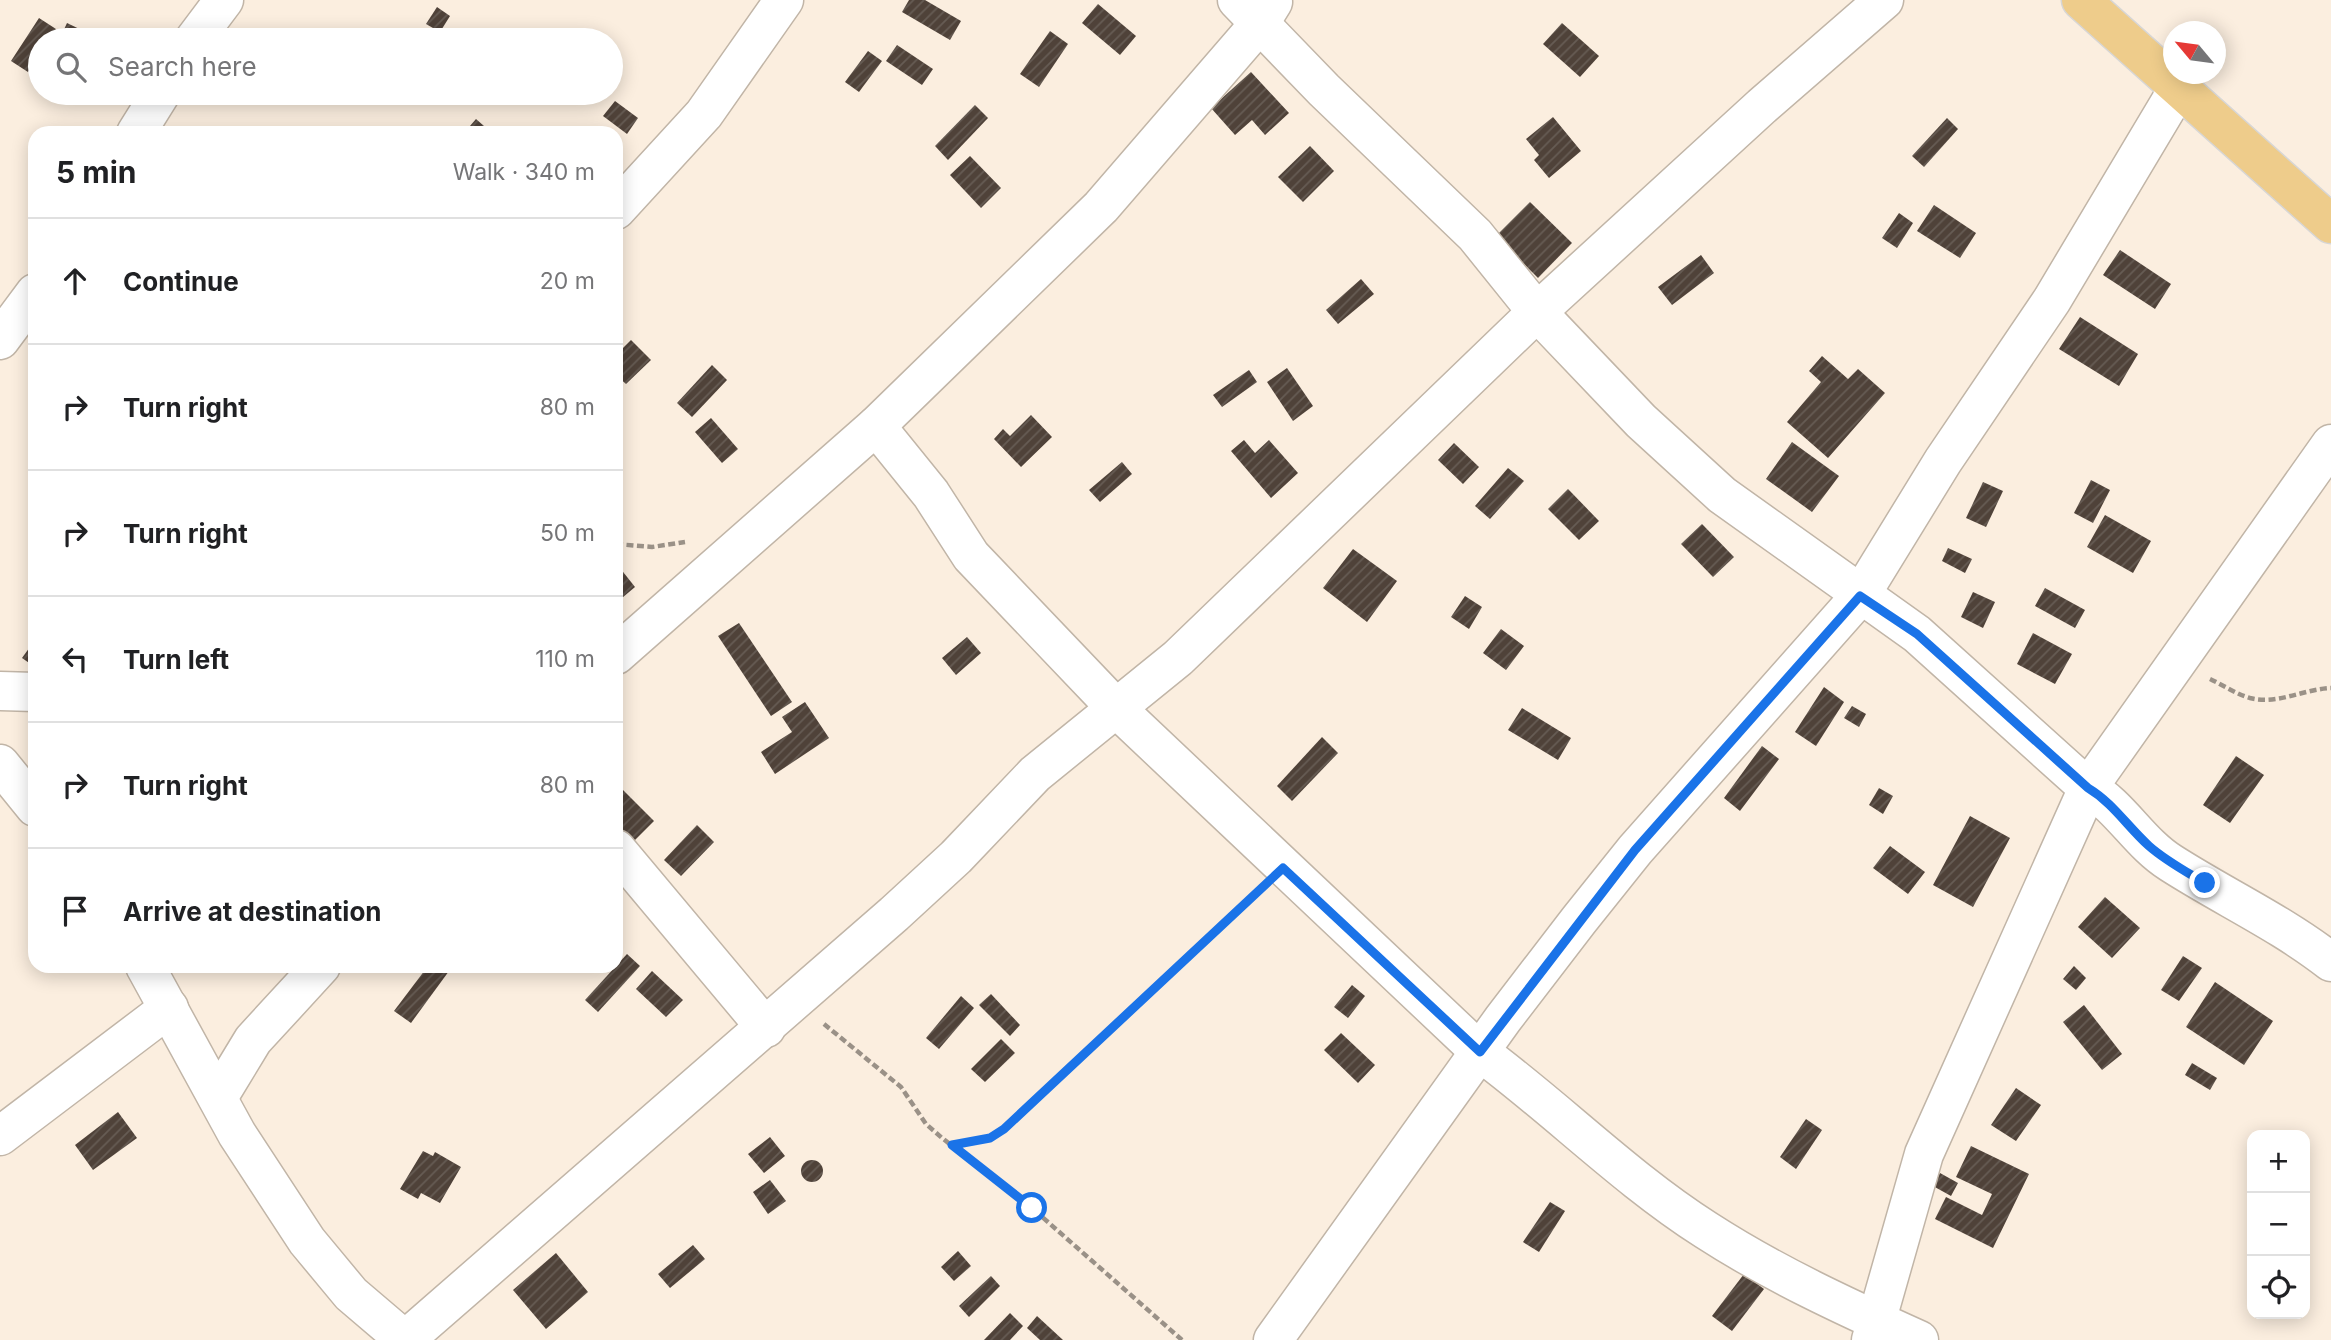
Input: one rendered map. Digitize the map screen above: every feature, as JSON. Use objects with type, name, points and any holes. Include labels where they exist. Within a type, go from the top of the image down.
[{"type":"highway","points":[[2081,0],[2331,224]]},
{"type":"street","points":[[203,28],[224,0]]},
{"type":"street","points":[[623,202],[704,114],[784,0]]},
{"type":"street","points":[[149,973],[261,1173],[307,1241],[351,1294],[405,1340],[766,1028],[956,858],[1035,774],[1178,658],[1537,312],[1762,106],[1884,0]]},
{"type":"street","points":[[623,649],[876,426],[1101,207],[1257,8],[1324,90],[1475,235],[1537,312],[1641,421],[1722,495],[1860,596],[1917,634],[2088,788],[2105,798],[2147,845],[2169,862],[2302,939],[2331,962]]},
{"type":"street","points":[[1273,1340],[1480,1052],[1635,850],[1860,596],[1943,461],[2052,300],[2178,89]]},
{"type":"street","points":[[140,126],[154,105]]},
{"type":"street","points":[[0,340],[28,302]]},
{"type":"street","points":[[876,426],[931,494],[971,556],[1116,708],[1480,1052],[1543,1098],[1638,1180],[1705,1230],[1874,1330],[1919,1340]]},
{"type":"street","points":[[1874,1330],[1924,1154],[2088,788],[2331,444]]},
{"type":"street","points":[[0,691],[28,692]]},
{"type":"street","points":[[0,764],[28,798]]},
{"type":"street","points":[[623,857],[766,1028]]},
{"type":"street","points":[[219,1096],[253,1040],[315,973]]},
{"type":"street","points":[[0,1136],[169,1008]]},
{"type":"path","points":[[2177,665],[2251,698],[2280,699],[2310,689],[2331,688]]},
{"type":"path","points":[[952,1145],[990,1138],[1004,1129],[1283,868]]},
{"type":"path","points":[[796,1001],[901,1087],[926,1124],[1032,1208],[1182,1340]]},
{"type":"building","points":[[909,0],[925,0],[961,21],[950,40],[902,12]]},
{"type":"building","points":[[1098,4],[1136,36],[1120,55],[1082,23]]},
{"type":"building","points":[[437,7],[450,16],[442,28],[433,28],[426,24]]},
{"type":"building","points":[[39,18],[54,28],[32,28]]},
{"type":"building","points":[[67,23],[77,28],[65,28]]},
{"type":"building","points":[[1562,23],[1599,56],[1580,77],[1543,44]]},
{"type":"building","points":[[1050,31],[1068,44],[1039,87],[1020,74]]},
{"type":"building","points":[[28,35],[28,72],[11,61]]},
{"type":"building","points":[[897,45],[933,69],[922,85],[886,61]]},
{"type":"building","points":[[868,51],[882,61],[859,92],[845,82]]},
{"type":"building","points":[[1251,72],[1289,113],[1265,135],[1252,120],[1235,135],[1211,108]]},
{"type":"building","points":[[612,105],[620,105],[638,118],[627,134],[623,131],[623,126],[616,126],[603,116]]},
{"type":"building","points":[[975,105],[988,118],[948,160],[935,146]]},
{"type":"building","points":[[1553,117],[1581,151],[1549,178],[1534,160],[1539,155],[1526,139]]},
{"type":"building","points":[[1947,118],[1958,129],[1924,167],[1912,156]]},
{"type":"building","points":[[476,119],[484,126],[470,126]]},
{"type":"building","points":[[1310,146],[1334,171],[1303,202],[1278,177]]},
{"type":"building","points":[[970,156],[1001,188],[981,208],[950,175]]},
{"type":"building","points":[[1530,202],[1572,243],[1538,278],[1496,236]]},
{"type":"building","points":[[1934,205],[1976,233],[1960,258],[1917,231]]},
{"type":"building","points":[[1899,213],[1913,223],[1897,248],[1882,238]]},
{"type":"building","points":[[2120,250],[2171,284],[2155,309],[2103,275]]},
{"type":"building","points":[[1701,255],[1714,273],[1672,305],[1658,287]]},
{"type":"building","points":[[1361,279],[1374,294],[1338,324],[1326,310]]},
{"type":"building","points":[[2080,317],[2138,354],[2119,386],[2059,349]]},
{"type":"building","points":[[631,340],[651,360],[626,384],[623,381],[623,348]]},
{"type":"building","points":[[1822,356],[1848,379],[1858,369],[1885,393],[1828,458],[1787,422],[1821,382],[1809,371]]},
{"type":"building","points":[[712,365],[727,380],[692,417],[677,403]]},
{"type":"building","points":[[1287,368],[1313,406],[1293,421],[1267,382]]},
{"type":"building","points":[[1249,370],[1257,382],[1222,407],[1213,395]]},
{"type":"building","points":[[1031,415],[1052,437],[1021,467],[994,439],[1003,429],[1010,436]]},
{"type":"building","points":[[711,418],[738,449],[722,463],[695,432]]},
{"type":"building","points":[[1244,440],[1255,453],[1269,440],[1298,473],[1271,498],[1231,451]]},
{"type":"building","points":[[1792,442],[1839,476],[1812,512],[1766,479]]},
{"type":"building","points":[[1454,443],[1479,467],[1463,484],[1438,460]]},
{"type":"building","points":[[1122,462],[1132,474],[1100,502],[1089,490]]},
{"type":"building","points":[[1508,468],[1524,481],[1490,519],[1475,506]]},
{"type":"building","points":[[2091,480],[2110,490],[2093,523],[2074,513]]},
{"type":"building","points":[[1983,482],[2003,491],[1986,527],[1966,518]]},
{"type":"building","points":[[1568,489],[1599,521],[1579,540],[1548,509]]},
{"type":"building","points":[[2105,515],[2151,541],[2133,573],[2087,547]]},
{"type":"building","points":[[1702,524],[1734,557],[1713,577],[1681,544]]},
{"type":"building","points":[[1948,548],[1972,559],[1965,573],[1942,561]]},
{"type":"building","points":[[1353,549],[1397,581],[1367,622],[1323,588]]},
{"type":"building","points":[[623,572],[635,587],[623,597]]},
{"type":"building","points":[[2045,588],[2085,610],[2075,628],[2035,606]]},
{"type":"building","points":[[1973,592],[1995,602],[1983,628],[1961,617]]},
{"type":"building","points":[[1465,596],[1482,607],[1469,629],[1451,617]]},
{"type":"building","points":[[739,623],[792,702],[771,716],[718,636]]},
{"type":"building","points":[[1501,629],[1524,646],[1506,670],[1483,653]]},
{"type":"building","points":[[2033,633],[2072,654],[2055,684],[2017,664]]},
{"type":"building","points":[[967,637],[981,653],[956,675],[942,658]]},
{"type":"building","points":[[28,650],[28,662],[22,658]]},
{"type":"building","points":[[1824,687],[1844,702],[1816,746],[1795,732]]},
{"type":"building","points":[[805,702],[829,738],[775,774],[761,752],[792,732],[782,717]]},
{"type":"building","points":[[1852,706],[1866,714],[1859,727],[1844,718]]},
{"type":"building","points":[[1522,708],[1571,738],[1558,760],[1508,730]]},
{"type":"building","points":[[1322,737],[1338,753],[1292,801],[1277,786]]},
{"type":"building","points":[[1762,746],[1779,759],[1740,811],[1724,798]]},
{"type":"building","points":[[2236,756],[2264,775],[2230,823],[2203,805]]},
{"type":"building","points":[[1879,788],[1893,796],[1883,814],[1869,805]]},
{"type":"building","points":[[623,790],[654,821],[634,841],[623,830]]},
{"type":"building","points":[[1970,816],[2010,838],[1973,907],[1933,885]]},
{"type":"building","points":[[697,825],[714,842],[681,876],[664,860]]},
{"type":"building","points":[[1890,846],[1925,872],[1908,894],[1873,868]]},
{"type":"building","points":[[2105,897],[2140,928],[2112,958],[2078,927]]},
{"type":"building","points":[[627,954],[640,966],[598,1012],[585,1000],[610,973],[623,973],[623,958]]},
{"type":"building","points":[[2183,956],[2202,968],[2179,1001],[2161,990]]},
{"type":"building","points":[[2074,966],[2086,978],[2076,990],[2063,979]]},
{"type":"building","points":[[652,971],[683,1000],[666,1017],[636,989]]},
{"type":"building","points":[[423,973],[448,973],[411,1023],[394,1011]]},
{"type":"building","points":[[2215,982],[2273,1021],[2244,1065],[2186,1027]]},
{"type":"building","points":[[1352,985],[1365,996],[1348,1018],[1334,1007]]},
{"type":"building","points":[[991,994],[1020,1025],[1010,1036],[979,1005]]},
{"type":"building","points":[[961,996],[974,1008],[939,1049],[926,1038]]},
{"type":"building","points":[[2084,1005],[2122,1054],[2102,1070],[2063,1022]]},
{"type":"building","points":[[1341,1033],[1375,1065],[1358,1083],[1324,1050]]},
{"type":"building","points":[[1001,1039],[1015,1053],[985,1082],[971,1069]]},
{"type":"building","points":[[2192,1063],[2217,1078],[2210,1090],[2185,1075]]},
{"type":"building","points":[[2016,1088],[2041,1105],[2016,1141],[1991,1125]]},
{"type":"building","points":[[118,1112],[137,1138],[93,1170],[75,1145]]},
{"type":"building","points":[[1806,1119],[1822,1130],[1796,1169],[1780,1157]]},
{"type":"building","points":[[770,1137],[785,1156],[764,1173],[748,1154]]},
{"type":"building","points":[[1971,1146],[2029,1174],[1993,1248],[1935,1219],[1946,1197],[1982,1215],[1992,1194],[1956,1177]]},
{"type":"building","points":[[423,1151],[433,1156],[435,1152],[461,1167],[440,1203],[421,1193],[418,1199],[400,1189]]},
{"type":"building","points":[[812,1160],[820,1163],[823,1171],[820,1179],[812,1182],[804,1179],[801,1171],[804,1163]]},
{"type":"building","points":[[1940,1173],[1958,1183],[1951,1196],[1933,1186]]},
{"type":"building","points":[[770,1180],[786,1201],[768,1214],[753,1192]]},
{"type":"building","points":[[1550,1202],[1565,1211],[1539,1252],[1523,1242]]},
{"type":"building","points":[[693,1245],[705,1259],[670,1288],[658,1274]]},
{"type":"building","points":[[958,1251],[971,1266],[954,1281],[941,1267]]},
{"type":"building","points":[[556,1253],[588,1292],[546,1329],[513,1290]]},
{"type":"building","points":[[1744,1274],[1764,1289],[1732,1331],[1712,1316]]},
{"type":"building","points":[[991,1276],[1000,1286],[969,1317],[959,1306]]},
{"type":"building","points":[[1010,1313],[1023,1326],[1010,1340],[984,1340]]},
{"type":"building","points":[[1037,1316],[1063,1340],[1040,1340],[1027,1328]]},
{"type":"route","points":[[1032,1208],[952,1145],[990,1138],[1004,1129],[1206,943],[1283,868],[1480,1052],[1635,850],[1860,596],[1917,634],[2088,788],[2105,798],[2147,845],[2169,862],[2205,883]]}]
